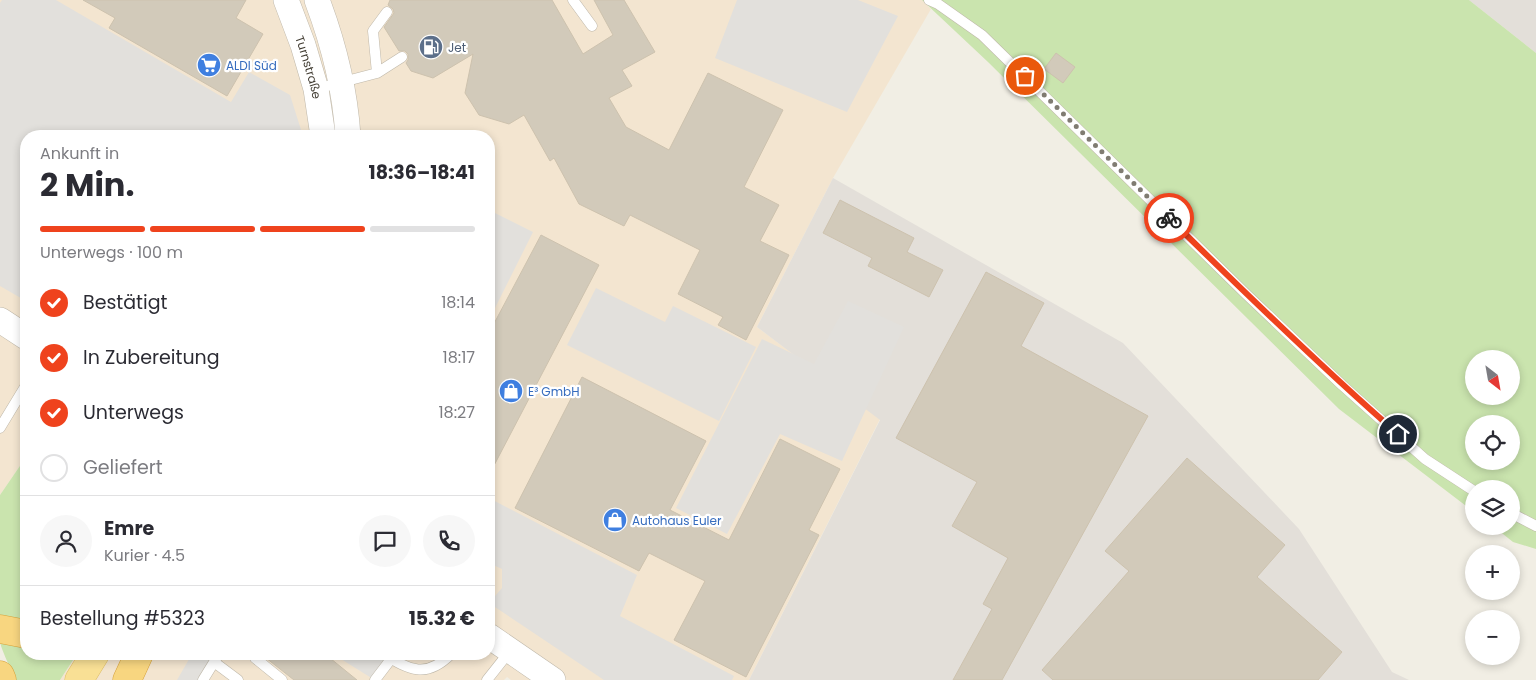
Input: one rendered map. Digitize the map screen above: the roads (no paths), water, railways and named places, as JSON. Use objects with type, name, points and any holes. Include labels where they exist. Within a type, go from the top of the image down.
[{"type":"highway","points":[[0,629],[20,633]]},
{"type":"highway","points":[[127,680],[135,660]]},
{"type":"highway","points":[[0,675],[2,680]]},
{"type":"main road","points":[[79,680],[91,660]]},
{"type":"main road","points":[[118,680],[133,660]]},
{"type":"street","name":"Turnstraße","points":[[286,0],[316,89],[322,130]]},
{"type":"street","points":[[317,0],[330,35],[342,83],[347,130]]},
{"type":"street","points":[[0,320],[20,333]]},
{"type":"street","points":[[495,640],[553,680]]},
{"type":"lane","points":[[573,0],[592,26]]},
{"type":"lane","points":[[929,0],[938,4],[982,35],[1246,294],[1342,385],[1425,459],[1465,485]]},
{"type":"lane","points":[[376,73],[373,31],[387,12]]},
{"type":"lane","points":[[316,89],[376,73],[402,57]]},
{"type":"lane","points":[[0,428],[20,395]]},
{"type":"lane","points":[[1520,518],[1536,526]]},
{"type":"lane","points":[[487,680],[511,651]]},
{"type":"lane","points":[[203,680],[216,660]]},
{"type":"lane","points":[[219,660],[238,680]]},
{"type":"lane","points":[[257,660],[282,680]]},
{"type":"lane","points":[[375,680],[385,660]]},
{"type":"lane","points":[[394,660],[417,671],[431,669],[445,660]]},
{"type":"place","name":"Jet","points":[[431,47]]},
{"type":"place","name":"ALDI Süd","points":[[209,65]]},
{"type":"place","name":"E³ GmbH","points":[[511,391]]},
{"type":"place","name":"Autohaus Euler","points":[[615,520]]}]
